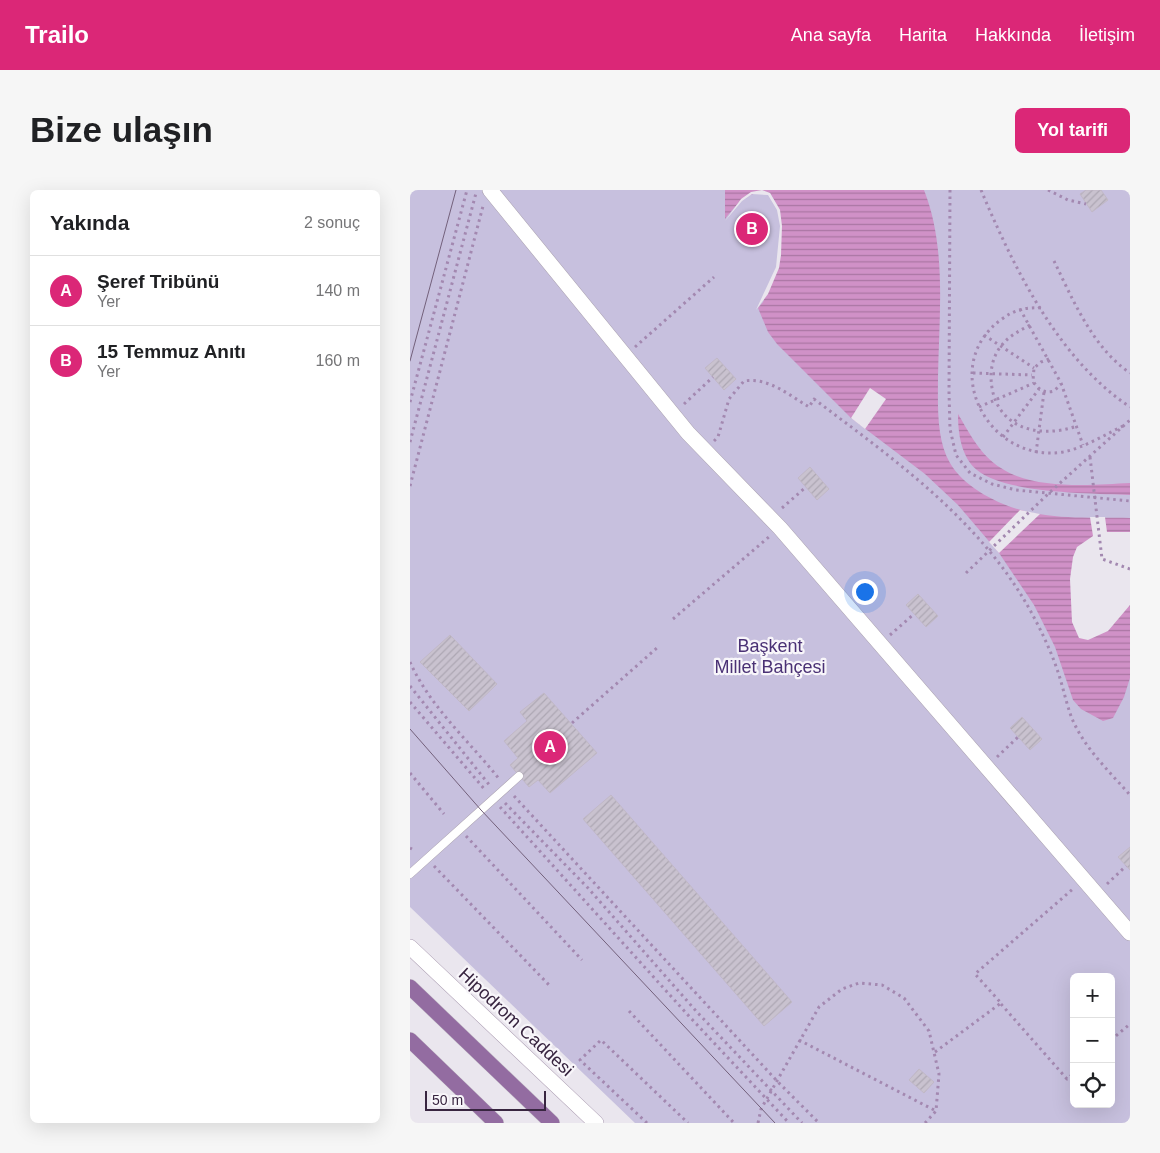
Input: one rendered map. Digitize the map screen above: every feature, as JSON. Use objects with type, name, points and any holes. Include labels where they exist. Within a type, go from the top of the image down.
[{"type":"main road","points":[[410,987],[552,1123]]},
{"type":"main road","points":[[410,1040],[496,1123]]},
{"type":"street","points":[[487,195],[625,355],[672,413],[775,523],[1130,933]]},
{"type":"street","name":"Hipodrom Caddesi","points":[[410,947],[596,1123]]},
{"type":"lane","points":[[410,874],[519,776]]},
{"type":"path","points":[[410,402],[467,190]]},
{"type":"path","points":[[410,442],[476,190]]},
{"type":"path","points":[[950,190],[949,392],[950,429],[956,455],[970,473],[992,484],[1016,490],[1094,495],[1130,501]]},
{"type":"path","points":[[981,190],[1022,280],[1054,329],[1088,370],[1130,407]]},
{"type":"path","points":[[1048,190],[1068,200],[1086,204]]},
{"type":"path","points":[[410,486],[487,195]]},
{"type":"path","points":[[1054,261],[1074,302],[1101,345],[1130,373]]},
{"type":"path","points":[[625,355],[655,332],[714,277]]},
{"type":"path","points":[[1041,308],[1020,309],[992,326],[984,335],[975,356],[973,390],[979,407],[994,430],[1012,444],[1036,453],[1062,452],[1083,445],[1125,424]]},
{"type":"path","points":[[1020,309],[1061,383],[1083,445]]},
{"type":"path","points":[[1030,325],[1012,335],[1001,346],[994,358],[991,373],[995,400],[1003,414],[1027,430],[1052,433],[1077,426]]},
{"type":"path","points":[[984,335],[1034,368]]},
{"type":"path","points":[[1049,359],[1041,362],[1034,368],[1032,375],[1034,383],[1044,392],[1054,391],[1061,383]]},
{"type":"path","points":[[973,373],[1032,375]]},
{"type":"path","points":[[672,413],[713,377]]},
{"type":"path","points":[[706,451],[718,437],[729,399],[744,380],[756,379],[768,383],[809,407],[814,399],[931,489],[960,518],[989,552],[1030,609],[1044,637],[1058,673],[1071,717],[1082,737],[1130,795]]},
{"type":"path","points":[[979,407],[1034,383]]},
{"type":"path","points":[[1003,437],[1039,389]]},
{"type":"path","points":[[1036,453],[1044,392]]},
{"type":"path","points":[[966,573],[1052,490],[1130,420]]},
{"type":"path","points":[[1090,456],[1102,559],[1130,569]]},
{"type":"path","points":[[673,619],[775,523],[806,487]]},
{"type":"path","points":[[880,644],[914,614]]},
{"type":"path","points":[[572,723],[658,648]]},
{"type":"path","points":[[410,662],[417,677],[435,702],[506,787],[818,1123]]},
{"type":"path","points":[[410,686],[496,797],[588,888],[650,961],[771,1093],[802,1123]]},
{"type":"path","points":[[410,702],[788,1123]]},
{"type":"path","points":[[986,766],[1018,737]]},
{"type":"path","points":[[410,773],[444,814]]},
{"type":"path","points":[[463,833],[582,960]]},
{"type":"path","points":[[427,859],[550,986]]},
{"type":"path","points":[[1096,894],[1126,866]]},
{"type":"path","points":[[1070,1076],[1067,1079],[975,974],[1084,880]]},
{"type":"path","points":[[758,1123],[761,1109],[819,1007],[842,990],[860,982],[882,986],[904,998],[929,1030],[939,1074],[936,1111],[925,1123]]},
{"type":"path","points":[[935,1052],[1001,1004]]},
{"type":"path","points":[[629,1011],[734,1123]]},
{"type":"path","points":[[1115,1037],[1130,1024]]},
{"type":"path","points":[[648,1123],[580,1060],[601,1040],[688,1123]]},
{"type":"path","points":[[799,1040],[936,1111]]},
{"type":"green space","name":"Başkent Millet Bahçesi","points":[[410,190],[1130,190],[1130,1123],[635,1123],[410,907]]},
{"type":"shaded area","points":[[725,190],[924,190],[936,235],[939,259],[938,410],[942,443],[950,463],[971,486],[1011,507],[1061,517],[1130,518],[1130,678],[1124,697],[1113,718],[1103,721],[1081,709],[1073,700],[1055,647],[1034,605],[999,553],[958,505],[925,474],[851,418],[777,344],[768,332],[758,308],[763,302],[781,255],[780,210],[770,193],[755,194],[739,203],[725,219]]},
{"type":"shaded area","points":[[958,414],[976,444],[994,463],[1014,475],[1046,483],[1098,485],[1130,483],[1130,495],[1050,491],[1008,484],[990,478],[972,465],[964,452],[960,437]]},
{"type":"pier","points":[[762,190],[770,193],[780,210],[782,226],[781,255],[779,268],[768,294],[756,310],[776,267],[780,226],[777,210],[768,195],[752,194],[742,201],[725,221],[741,199],[751,192]]},
{"type":"pier","points":[[870,388],[886,399],[865,429],[851,418]]},
{"type":"pier","points":[[1020,510],[1040,514],[999,553],[989,542]]},
{"type":"pier","points":[[1090,517],[1105,517],[1107,532],[1130,532],[1130,605],[1108,631],[1088,640],[1079,638],[1072,622],[1070,579],[1073,557],[1077,547],[1093,536]]},
{"type":"building","points":[[1086,190],[1101,190],[1108,200],[1092,212],[1080,194]]},
{"type":"building","points":[[717,358],[736,379],[724,390],[705,368]]},
{"type":"building","points":[[810,467],[829,489],[817,500],[798,478]]},
{"type":"building","points":[[918,594],[938,616],[926,627],[906,605]]},
{"type":"building","points":[[450,635],[497,684],[469,711],[420,662]]},
{"type":"building","points":[[544,693],[597,753],[550,793],[538,780],[529,787],[510,765],[518,758],[504,741],[527,721],[520,712]]},
{"type":"building","points":[[1022,717],[1042,739],[1030,750],[1010,728]]},
{"type":"building","points":[[611,795],[792,1002],[764,1026],[583,819]]},
{"type":"building","points":[[1130,847],[1130,870],[1118,857]]},
{"type":"building","points":[[919,1069],[934,1082],[924,1093],[909,1080]]},
{"type":"tram line","points":[[410,361],[456,190]]},
{"type":"tram line","points":[[410,729],[481,810],[775,1123]]},
{"type":"place","name":"15 Temmuz Anıtı","points":[[752,229]]},
{"type":"place","name":"Şeref Tribünü","points":[[550,747]]}]
